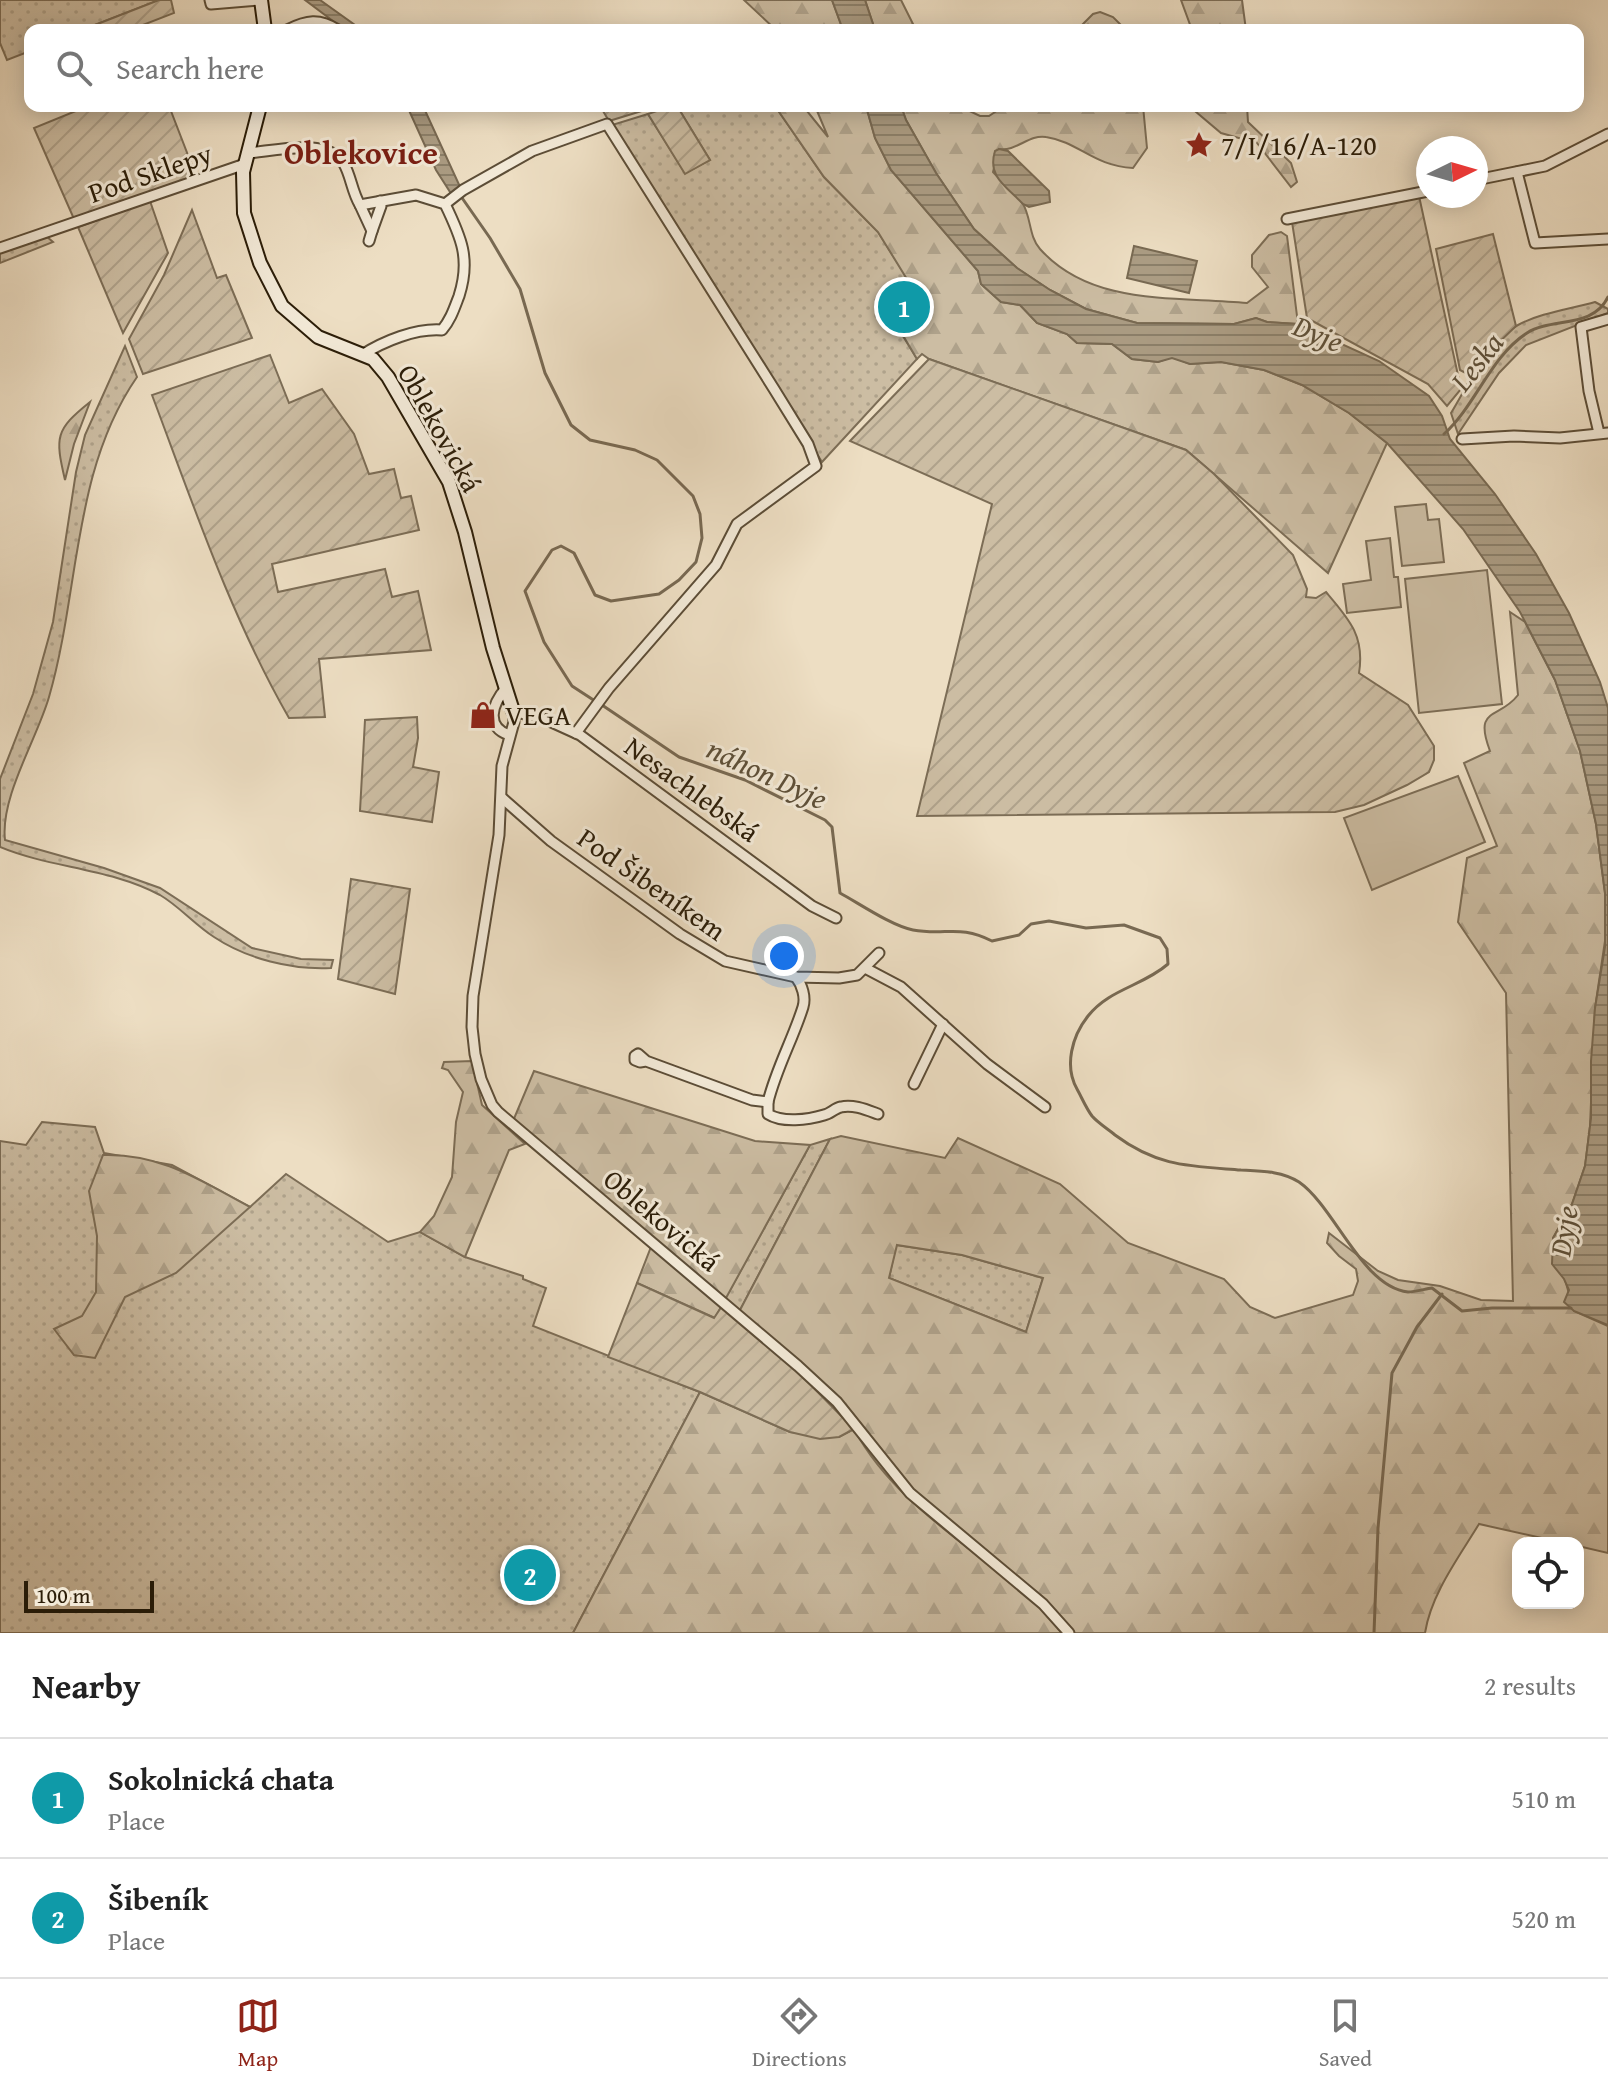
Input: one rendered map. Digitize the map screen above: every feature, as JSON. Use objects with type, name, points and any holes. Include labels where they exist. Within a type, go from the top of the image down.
[{"type":"street","points":[[210,0],[211,4],[260,0],[264,24]]},
{"type":"street","points":[[301,24],[311,20],[327,24]]},
{"type":"street","name":"Oblekovická","points":[[258,112],[246,159],[244,213],[260,263],[282,306],[318,337],[373,359],[388,377],[449,482],[513,711],[514,722],[502,766],[499,835],[473,996],[475,1054],[492,1105],[551,1159],[798,1366],[837,1402],[910,1493],[1043,1604],[1069,1633]]},
{"type":"street","points":[[360,205],[416,195],[448,201],[532,151],[607,124],[808,444],[816,466],[737,524],[716,565],[601,697],[576,733]]},
{"type":"street","points":[[1488,178],[1545,166],[1608,134]]},
{"type":"street","name":"Pod Sklepy","points":[[0,248],[246,159],[314,148],[329,150],[344,163],[371,236],[380,201]]},
{"type":"street","points":[[1517,172],[1535,243],[1608,239]]},
{"type":"street","points":[[1287,219],[1416,193]]},
{"type":"street","points":[[362,355],[428,329],[442,330],[451,319],[465,277],[466,259],[448,201]]},
{"type":"street","points":[[1462,439],[1514,436],[1560,438],[1604,433],[1589,391],[1581,327],[1608,319]]},
{"type":"street","points":[[506,688],[494,705],[492,718],[500,732],[509,735]]},
{"type":"street","name":"Nesachlebská","points":[[513,711],[547,720],[606,752],[812,906],[836,918]]},
{"type":"street","name":"Pod Šibeníkem","points":[[502,798],[583,864],[680,934],[725,961],[796,977],[839,978],[857,975],[865,968]]},
{"type":"street","points":[[879,953],[865,968],[901,987],[987,1064],[1045,1107]]},
{"type":"street","points":[[796,977],[802,985],[803,1006],[772,1084],[768,1114],[775,1119],[794,1120],[824,1115],[840,1107],[854,1107],[878,1114]]},
{"type":"street","points":[[914,1084],[943,1024]]},
{"type":"street","points":[[646,1061],[752,1100],[768,1102]]},
{"type":"green space","points":[[0,0],[159,0],[97,24],[24,24],[24,53],[7,60],[0,43]]},
{"type":"green space","points":[[159,0],[171,0],[174,13],[146,24],[97,24]]},
{"type":"green space","points":[[744,0],[832,0],[841,24],[770,24]]},
{"type":"green space","points":[[865,0],[901,0],[913,24],[873,24]]},
{"type":"green space","points":[[1181,0],[1242,0],[1245,24],[1190,24]]},
{"type":"green space","points":[[1100,12],[1113,17],[1120,24],[1083,24],[1093,14]]},
{"type":"green space","points":[[73,112],[171,112],[196,176],[74,219],[34,128]]},
{"type":"green space","points":[[604,112],[638,112],[609,121]]},
{"type":"green space","points":[[681,112],[779,112],[824,177],[878,232],[914,289],[886,308],[917,359],[822,462],[612,125],[648,114],[685,173],[710,160]]},
{"type":"green space","points":[[681,112],[710,160],[685,174],[648,114]]},
{"type":"green space","points":[[779,112],[808,112],[828,137],[818,112],[868,112],[875,138],[891,170],[978,271],[981,284],[1001,302],[1020,305],[1037,323],[1067,334],[1077,343],[1112,344],[1132,359],[1158,362],[1172,357],[1190,364],[1221,362],[1264,370],[1302,385],[1349,413],[1387,443],[1328,573],[1186,450],[922,354],[917,359],[886,307],[913,289],[878,232],[824,177]]},
{"type":"green space","points":[[903,112],[972,112],[989,116],[995,112],[1144,112],[1147,148],[1133,168],[1107,163],[1046,137],[999,149],[993,172],[1023,204],[1036,244],[1061,268],[1084,281],[1110,290],[1164,298],[1247,303],[1268,287],[1252,267],[1252,255],[1269,235],[1281,232],[1287,236],[1298,324],[1267,322],[1256,318],[1234,324],[1137,323],[1086,309],[1017,268],[974,229],[936,173]]},
{"type":"green space","points":[[1196,112],[1247,112],[1248,122],[1291,163],[1297,182],[1291,187],[1257,143],[1221,133]]},
{"type":"green space","points":[[1416,197],[1416,208],[1422,208],[1461,389],[1447,406],[1428,384],[1307,318],[1292,222]]},
{"type":"green space","points":[[150,201],[168,253],[123,333],[78,227]]},
{"type":"green space","points":[[192,210],[217,278],[226,275],[252,338],[143,374],[129,339],[164,275]]},
{"type":"green space","points":[[1493,234],[1516,326],[1489,352],[1473,377],[1460,370],[1436,249]]},
{"type":"green space","points":[[46,236],[53,242],[0,263],[0,253]]},
{"type":"green space","points":[[1595,302],[1608,309],[1608,313],[1526,345],[1499,373],[1458,434],[1451,413],[1479,364],[1507,332],[1545,314]]},
{"type":"green space","points":[[125,346],[137,377],[116,413],[100,452],[80,532],[67,615],[49,697],[8,805],[5,840],[104,868],[160,888],[252,948],[301,959],[333,960],[331,968],[286,965],[255,957],[214,937],[167,899],[141,886],[0,847],[0,779],[33,694],[53,622],[76,472],[85,435]]},
{"type":"green space","points":[[270,355],[289,403],[322,389],[354,434],[369,474],[394,469],[401,498],[411,496],[419,530],[272,564],[278,592],[385,569],[392,597],[418,591],[431,650],[319,659],[325,717],[289,718],[268,680],[214,560],[152,395]]},
{"type":"green space","points":[[929,359],[1186,450],[1214,474],[1293,555],[1307,589],[1306,597],[1316,598],[1326,592],[1342,611],[1357,638],[1359,673],[1408,705],[1434,746],[1434,760],[1429,772],[1364,805],[1335,812],[917,816],[992,504],[850,441]]},
{"type":"green space","points":[[90,402],[74,444],[65,480],[59,444],[61,435],[70,420]]},
{"type":"green space","points":[[1426,504],[1428,520],[1439,519],[1444,562],[1402,566],[1395,507]]},
{"type":"green space","points":[[1390,538],[1401,607],[1347,613],[1343,584],[1371,580],[1366,541]]},
{"type":"green space","points":[[1487,570],[1502,704],[1419,713],[1405,579]]},
{"type":"green space","points":[[1510,612],[1525,622],[1555,680],[1580,751],[1596,824],[1605,893],[1605,941],[1595,1008],[1590,1126],[1585,1166],[1572,1204],[1553,1238],[1574,1311],[1608,1326],[1608,1553],[1584,1547],[1584,1537],[1537,1537],[1479,1524],[1439,1590],[1425,1633],[1074,1633],[1041,1596],[926,1502],[892,1469],[835,1393],[739,1312],[830,1139],[841,1136],[945,1158],[958,1138],[1060,1184],[1128,1243],[1224,1279],[1250,1307],[1275,1318],[1353,1295],[1358,1281],[1356,1269],[1327,1243],[1329,1233],[1378,1271],[1398,1280],[1440,1286],[1481,1300],[1513,1301],[1506,993],[1458,922],[1467,858],[1497,846],[1464,763],[1490,751],[1486,720],[1518,695]],"holes":[[[897,1245],[962,1255],[1043,1278],[1026,1332],[889,1278]]]},
{"type":"green space","points":[[417,717],[418,738],[413,767],[439,772],[432,822],[360,811],[365,720]]},
{"type":"green space","points":[[1458,776],[1485,842],[1372,890],[1344,818]]},
{"type":"green space","points":[[351,879],[410,889],[395,994],[338,979]]},
{"type":"green space","points":[[472,1061],[482,1105],[525,1144],[509,1150],[465,1257],[420,1232],[434,1216],[452,1177],[456,1122],[463,1092],[448,1070],[442,1068],[444,1062]]},
{"type":"green space","points":[[534,1071],[755,1141],[810,1145],[715,1318],[637,1283],[654,1239],[513,1121]]},
{"type":"green space","points":[[42,1122],[95,1127],[104,1153],[172,1165],[250,1207],[286,1174],[388,1242],[420,1232],[465,1257],[523,1276],[523,1279],[546,1288],[533,1326],[700,1392],[573,1633],[0,1633],[0,1141],[26,1145]]},
{"type":"green space","points":[[830,1139],[739,1312],[725,1299],[810,1145]]},
{"type":"green space","points":[[103,1155],[144,1159],[180,1170],[250,1207],[176,1273],[125,1297],[95,1358],[74,1355],[54,1329],[82,1316],[96,1292],[97,1236],[89,1191]]},
{"type":"green space","points":[[896,1245],[962,1255],[1043,1278],[1026,1332],[889,1278]]},
{"type":"green space","points":[[637,1283],[714,1318],[722,1306],[796,1370],[854,1429],[839,1437],[820,1439],[790,1432],[700,1392],[608,1357]]},
{"type":"green space","points":[[700,1392],[790,1432],[839,1437],[854,1429],[890,1479],[912,1501],[1033,1600],[1062,1633],[573,1633]]},
{"type":"water","points":[[305,0],[320,0],[354,24],[337,24]]},
{"type":"water","points":[[832,0],[865,0],[873,24],[841,24]]},
{"type":"water","points":[[410,112],[426,112],[461,189],[452,195],[436,170]]},
{"type":"water","name":"Dyje","points":[[868,112],[903,112],[936,173],[974,229],[1017,268],[1086,309],[1137,323],[1234,324],[1256,318],[1267,322],[1298,324],[1379,361],[1429,396],[1442,416],[1450,439],[1495,494],[1536,554],[1569,613],[1600,682],[1608,708],[1608,1325],[1574,1311],[1564,1302],[1569,1290],[1552,1264],[1553,1238],[1572,1204],[1585,1166],[1591,1118],[1595,1008],[1605,947],[1605,893],[1596,824],[1580,751],[1555,680],[1520,612],[1463,529],[1387,443],[1349,413],[1302,385],[1264,370],[1221,362],[1190,364],[1172,358],[1158,362],[1132,359],[1112,344],[1077,343],[1067,334],[1037,323],[1020,305],[1001,302],[981,284],[978,271],[891,170],[875,138]]},
{"type":"water","points":[[995,151],[1008,151],[1049,191],[1050,202],[1029,207],[1005,186],[994,168]]},
{"type":"water","points":[[1134,246],[1197,261],[1189,293],[1127,278]]},
{"type":"waterway","name":"náhon Dyje","points":[[460,195],[520,289],[545,373],[571,425],[590,440],[635,450],[657,460],[693,496],[700,514],[702,538],[696,562],[679,580],[659,594],[611,601],[595,595],[574,553],[561,546],[552,550],[525,591],[544,642],[572,686],[595,701]]},
{"type":"waterway","name":"Leska","points":[[1444,434],[1514,343],[1537,328],[1593,314],[1608,297]]},
{"type":"waterway","name":"náhon Dyje","points":[[602,705],[679,757],[745,780],[825,820],[832,827],[840,893],[896,924],[913,930],[970,933],[992,941],[1019,935],[1031,924],[1049,921],[1086,928],[1124,925],[1160,938],[1167,949],[1168,964],[1096,1007],[1082,1024],[1074,1042],[1071,1061],[1073,1080],[1097,1121],[1131,1146],[1160,1159],[1190,1166],[1271,1172],[1299,1182],[1325,1209],[1363,1262],[1392,1287],[1408,1292],[1432,1288],[1462,1311],[1571,1308]]},
{"type":"waterway","points":[[1374,1633],[1378,1528],[1392,1373],[1417,1327],[1442,1294]]},
{"type":"place","name":"7/I/16/A-120","points":[[1199,145]]},
{"type":"place","name":"Sokolnická chata","points":[[904,307]]},
{"type":"place","name":"VEGA","points":[[483,715]]},
{"type":"place","name":"Šibeník","points":[[530,1575]]},
{"type":"district","name":"Oblekovice","points":[[361,153]]}]
